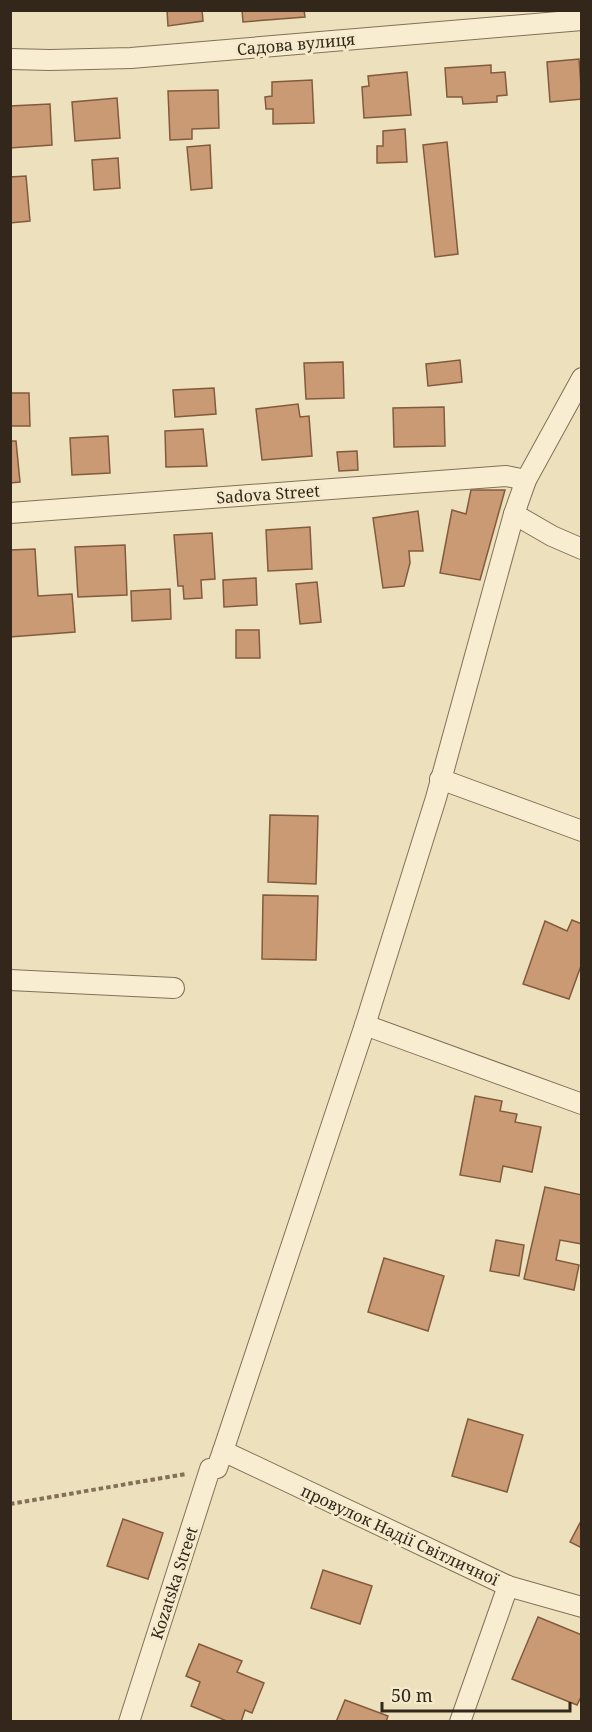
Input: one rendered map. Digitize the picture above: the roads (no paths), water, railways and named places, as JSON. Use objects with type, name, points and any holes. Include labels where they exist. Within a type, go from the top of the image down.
[{"type":"street","name":"Садова вулиця","points":[[10,59],[131,58],[582,20]]},
{"type":"street","points":[[223,1451],[365,1025],[440,779],[514,514],[526,480],[582,378]]},
{"type":"street","name":"Sadova Street","points":[[10,513],[506,476],[526,480]]},
{"type":"street","points":[[514,514],[552,536],[582,549]]},
{"type":"street","points":[[440,779],[582,831]]},
{"type":"street","points":[[10,980],[174,988]]},
{"type":"street","points":[[365,1025],[582,1104]]},
{"type":"street","name":"Kozatska Street","points":[[129,1722],[210,1469],[217,1468],[223,1451]]},
{"type":"street","name":"провулок Надії Світличної","points":[[223,1451],[508,1586],[582,1607]]},
{"type":"street","points":[[460,1722],[508,1586]]}]
